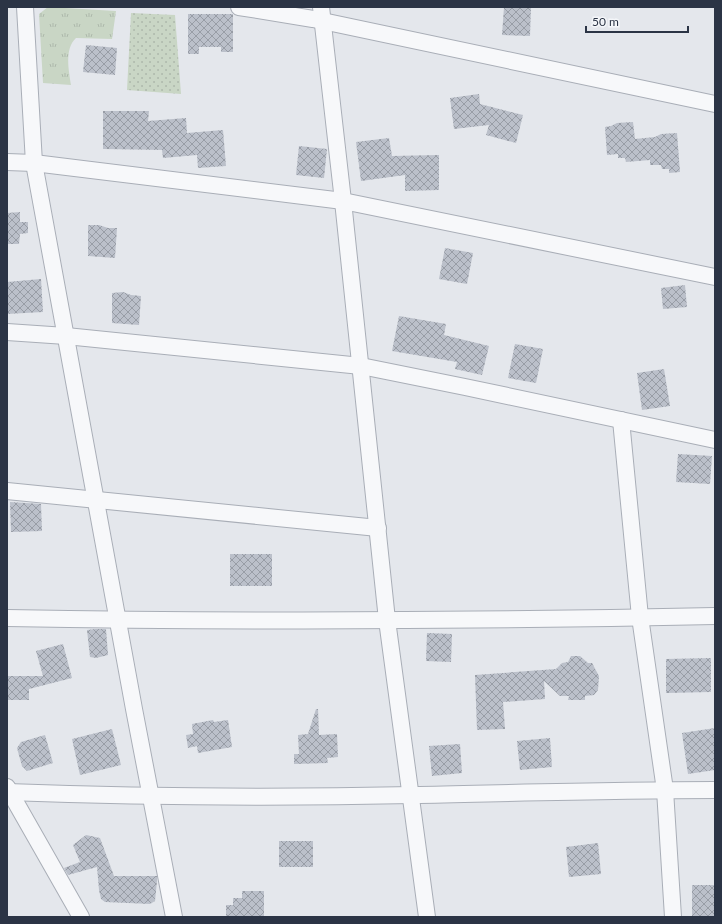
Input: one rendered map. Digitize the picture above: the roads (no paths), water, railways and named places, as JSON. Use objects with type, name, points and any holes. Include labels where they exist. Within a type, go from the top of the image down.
[{"type":"street","points":[[25,7],[34,163],[174,917]]},
{"type":"street","points":[[239,7],[322,14],[715,104]]},
{"type":"street","points":[[322,14],[361,366],[387,620],[427,917]]},
{"type":"street","points":[[7,162],[34,163],[343,201],[715,277]]},
{"type":"street","points":[[7,332],[66,336],[361,366],[715,440]]},
{"type":"street","points":[[621,420],[640,617],[664,790],[673,917]]},
{"type":"street","points":[[7,491],[378,528]]},
{"type":"street","points":[[7,618],[118,620],[387,620],[715,616]]},
{"type":"street","points":[[8,790],[152,796],[411,795],[715,790]]},
{"type":"street","points":[[8,790],[81,917]]}]
